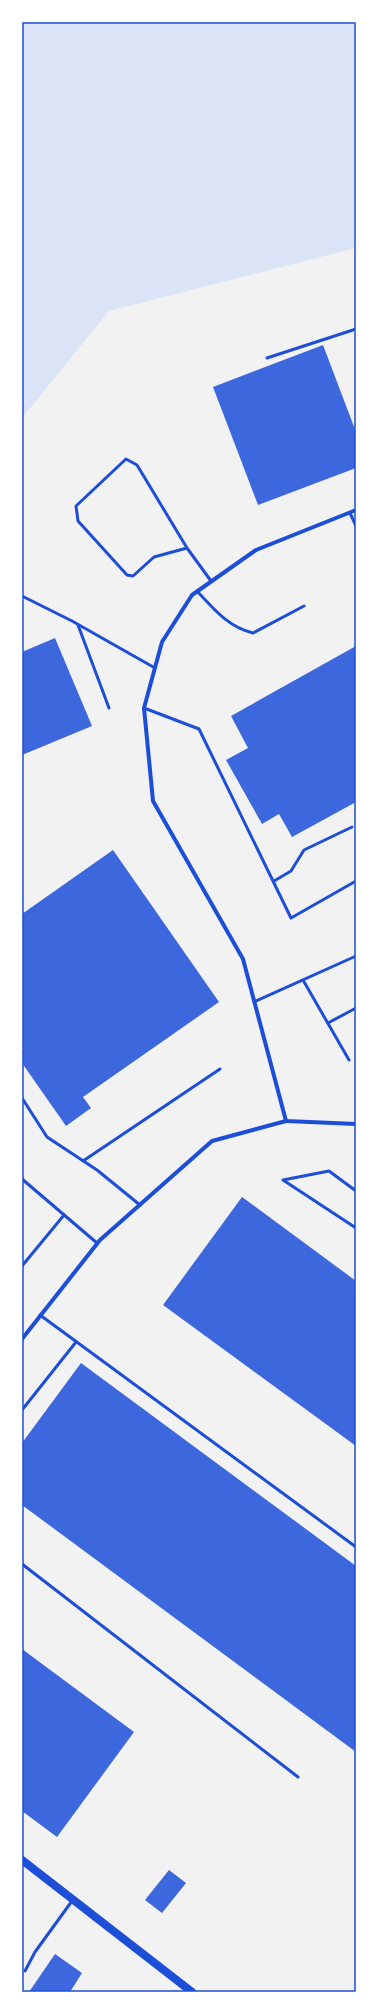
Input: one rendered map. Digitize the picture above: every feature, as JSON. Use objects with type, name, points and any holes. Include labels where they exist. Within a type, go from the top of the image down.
[{"type":"main road","points":[[22,1860],[192,1992]]},
{"type":"street","points":[[286,1121],[243,959],[153,801],[144,708],[162,642],[192,595],[256,550],[356,510]]},
{"type":"street","points":[[22,1339],[97,1243],[212,1141],[286,1121],[356,1124]]},
{"type":"lane","points":[[267,358],[356,328]]},
{"type":"lane","points":[[187,548],[154,557],[133,576],[127,575],[78,521],[76,506],[126,459],[137,465],[187,548],[211,582]]},
{"type":"lane","points":[[350,513],[356,526]]},
{"type":"lane","points":[[197,591],[224,619],[235,627],[253,633],[304,606]]},
{"type":"lane","points":[[22,596],[155,668]]},
{"type":"lane","points":[[78,625],[108,708]]},
{"type":"lane","points":[[144,708],[199,729],[291,918],[356,881]]},
{"type":"lane","points":[[274,881],[290,871],[304,850],[352,827]]},
{"type":"lane","points":[[254,1002],[356,956]]},
{"type":"lane","points":[[302,980],[349,1060]]},
{"type":"lane","points":[[328,1023],[356,1008]]},
{"type":"lane","points":[[83,1161],[220,1069]]},
{"type":"lane","points":[[22,1098],[46,1137],[83,1161],[140,1205]]},
{"type":"lane","points":[[356,1191],[329,1171],[283,1180],[356,1228]]},
{"type":"lane","points":[[22,1179],[97,1243]]},
{"type":"lane","points":[[22,1266],[64,1215]]},
{"type":"lane","points":[[40,1315],[356,1547]]},
{"type":"lane","points":[[22,1410],[76,1342]]},
{"type":"lane","points":[[22,1564],[298,1777]]},
{"type":"lane","points":[[25,1971],[35,1952],[73,1900]]},
{"type":"shaded area","points":[[22,22],[356,22],[356,248],[109,311],[22,418]]},
{"type":"building","points":[[323,345],[356,432],[356,468],[258,505],[213,387]]},
{"type":"building","points":[[55,638],[92,726],[22,755],[22,652]]},
{"type":"building","points":[[356,646],[356,802],[292,837],[279,814],[262,824],[226,760],[248,748],[231,716]]},
{"type":"building","points":[[113,850],[219,1002],[83,1097],[91,1108],[66,1126],[22,1063],[22,1050],[24,1049],[22,1046],[22,914]]},
{"type":"building","points":[[242,1197],[356,1281],[356,1446],[163,1305]]},
{"type":"building","points":[[81,1363],[356,1566],[356,1752],[22,1505],[22,1443]]},
{"type":"building","points":[[22,1649],[134,1732],[57,1837],[22,1811]]},
{"type":"building","points":[[169,1870],[186,1883],[162,1913],[145,1900]]},
{"type":"building","points":[[55,1954],[82,1973],[70,1992],[29,1992]]}]
